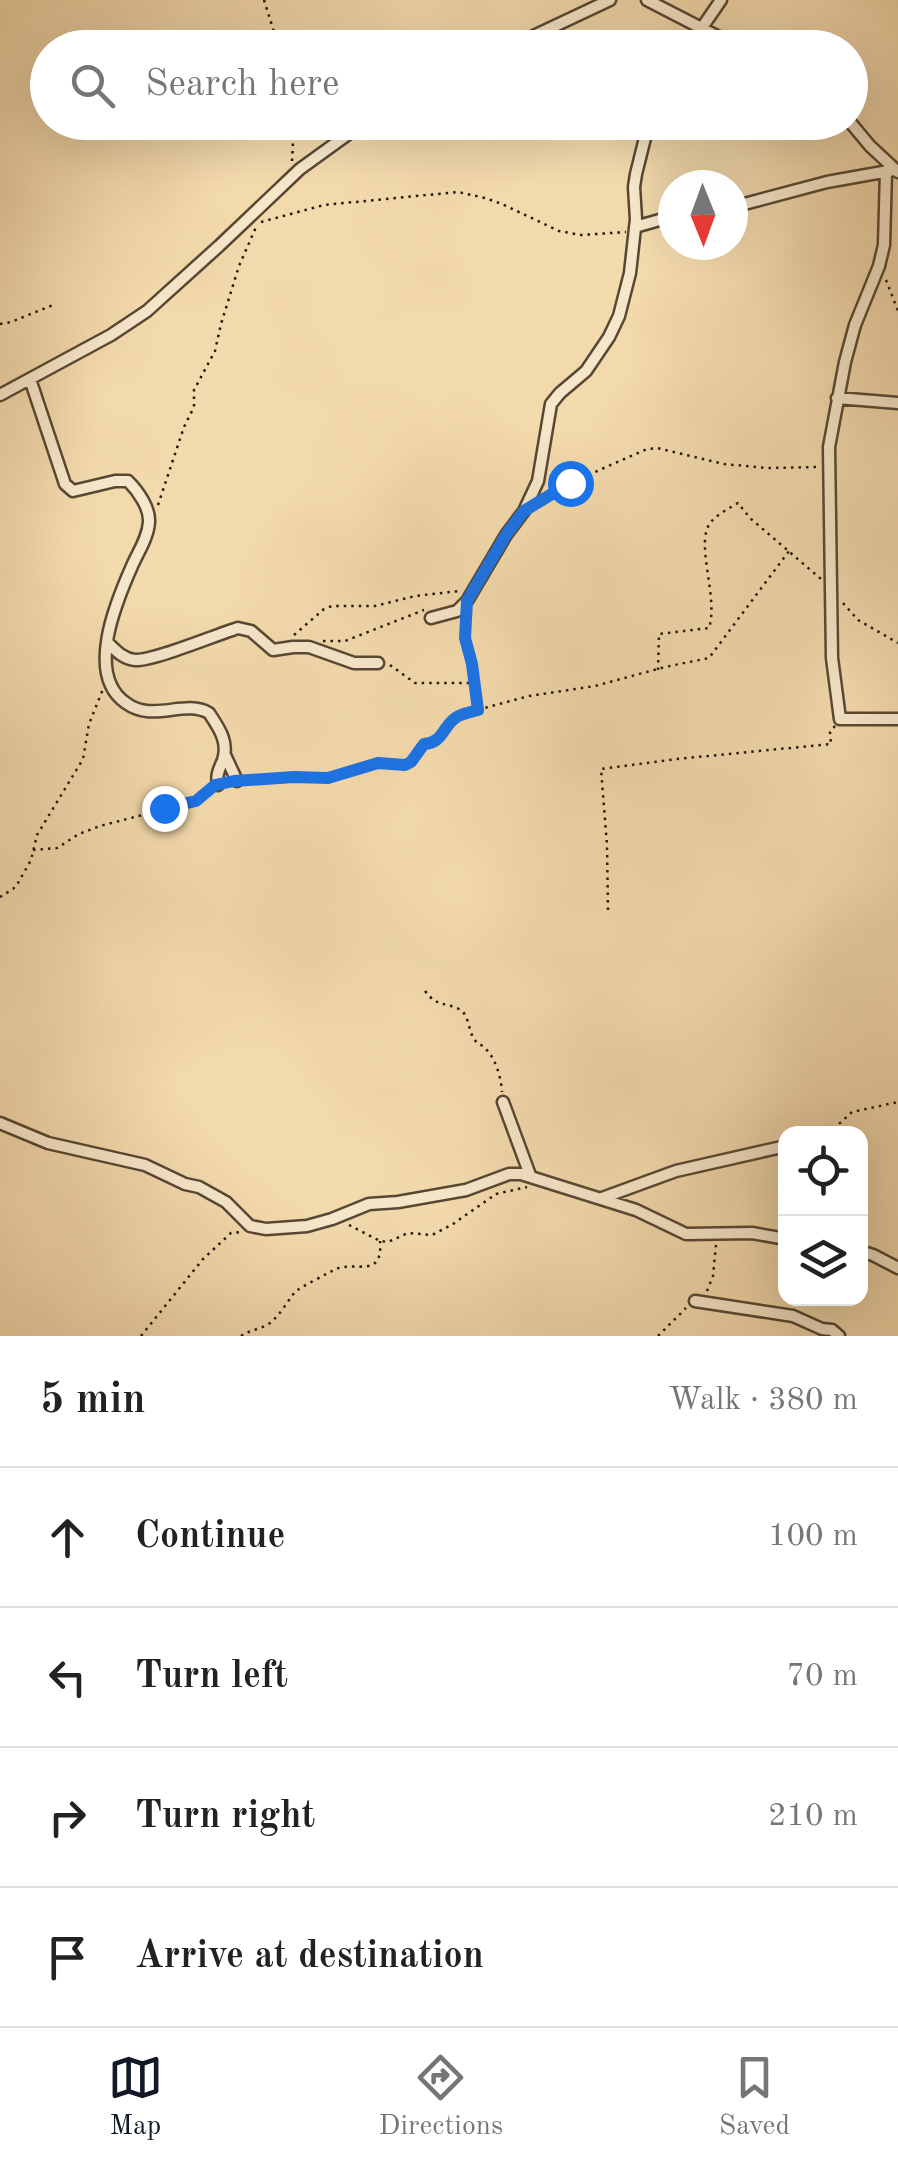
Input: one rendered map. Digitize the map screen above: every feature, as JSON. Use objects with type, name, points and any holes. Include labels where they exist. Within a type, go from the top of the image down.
[{"type":"street","points":[[546,30],[609,0]]},
{"type":"street","points":[[647,0],[706,30]]},
{"type":"street","points":[[702,28],[722,0]]},
{"type":"street","points":[[0,395],[147,311],[295,173],[340,140]]},
{"type":"street","points":[[429,614],[457,611],[467,601],[524,511],[538,481],[551,404],[592,363],[609,338],[630,273],[634,186],[646,140]]},
{"type":"street","points":[[865,140],[893,171],[879,266],[855,325],[832,424],[832,658],[840,719],[898,718]]},
{"type":"street","points":[[748,203],[827,182],[893,171]]},
{"type":"street","points":[[635,228],[658,223]]},
{"type":"street","points":[[30,379],[65,484],[73,491],[115,481],[128,482],[148,514],[149,525],[111,620],[107,678],[122,701],[135,709],[164,712],[193,708],[209,713],[220,728],[225,755],[237,781]]},
{"type":"street","points":[[837,398],[898,403]]},
{"type":"street","points":[[108,642],[132,660],[238,628],[251,630],[273,650],[309,647],[354,663],[378,663]]},
{"type":"street","points":[[218,784],[216,777],[225,755]]},
{"type":"street","points":[[504,1102],[530,1175]]},
{"type":"street","points":[[0,1123],[63,1148],[145,1165],[198,1186],[258,1228],[307,1226],[369,1204],[466,1190],[509,1174],[530,1175],[636,1210],[686,1234],[752,1233],[778,1237]]},
{"type":"street","points":[[601,1199],[676,1171],[778,1148]]},
{"type":"street","points":[[868,1253],[898,1268]]},
{"type":"street","points":[[695,1300],[794,1316],[839,1336]]},
{"type":"path","points":[[264,0],[273,30]]},
{"type":"path","points":[[293,140],[295,173]]},
{"type":"path","points":[[149,525],[194,407],[194,390],[215,351],[239,266],[258,222],[324,205],[458,192],[486,198],[570,234],[620,233],[635,228]]},
{"type":"path","points":[[886,278],[898,310]]},
{"type":"path","points":[[0,324],[53,305]]},
{"type":"path","points":[[524,511],[570,483],[647,449],[724,464],[830,466]]},
{"type":"path","points":[[658,670],[659,634],[708,628],[712,590],[704,536],[711,521],[738,503],[830,588],[858,620],[898,643]]},
{"type":"path","points":[[237,781],[328,778],[378,763],[405,765],[424,744],[434,743],[455,718],[529,696],[595,686],[708,658],[789,551]]},
{"type":"path","points":[[288,639],[324,608],[375,606],[475,588]]},
{"type":"path","points":[[467,601],[465,638],[478,710]]},
{"type":"path","points":[[309,647],[312,642],[345,640],[429,614]]},
{"type":"path","points":[[378,663],[389,665],[415,682],[472,682]]},
{"type":"path","points":[[0,898],[18,883],[42,825],[83,758],[89,724],[107,678]]},
{"type":"path","points":[[608,910],[600,769],[830,744],[830,732],[840,719]]},
{"type":"path","points":[[32,850],[57,848],[110,822],[189,804],[218,784]]},
{"type":"path","points":[[424,991],[432,1000],[464,1013],[475,1042],[487,1050],[501,1077],[504,1102]]},
{"type":"path","points":[[837,1126],[852,1112],[898,1102]]},
{"type":"path","points":[[338,1216],[380,1242],[408,1233],[432,1235],[496,1194],[543,1182]]},
{"type":"path","points":[[141,1336],[192,1272],[228,1235],[258,1228]]},
{"type":"path","points":[[658,1336],[707,1292],[720,1234]]},
{"type":"path","points":[[241,1336],[267,1325],[300,1288],[324,1274],[340,1267],[360,1268],[375,1263],[380,1256],[380,1242]]},
{"type":"route","points":[[164,808],[189,804],[215,785],[234,781],[328,778],[378,763],[405,765],[424,744],[434,743],[455,718],[478,710],[474,674],[466,649],[467,601],[524,511],[570,483]]}]
